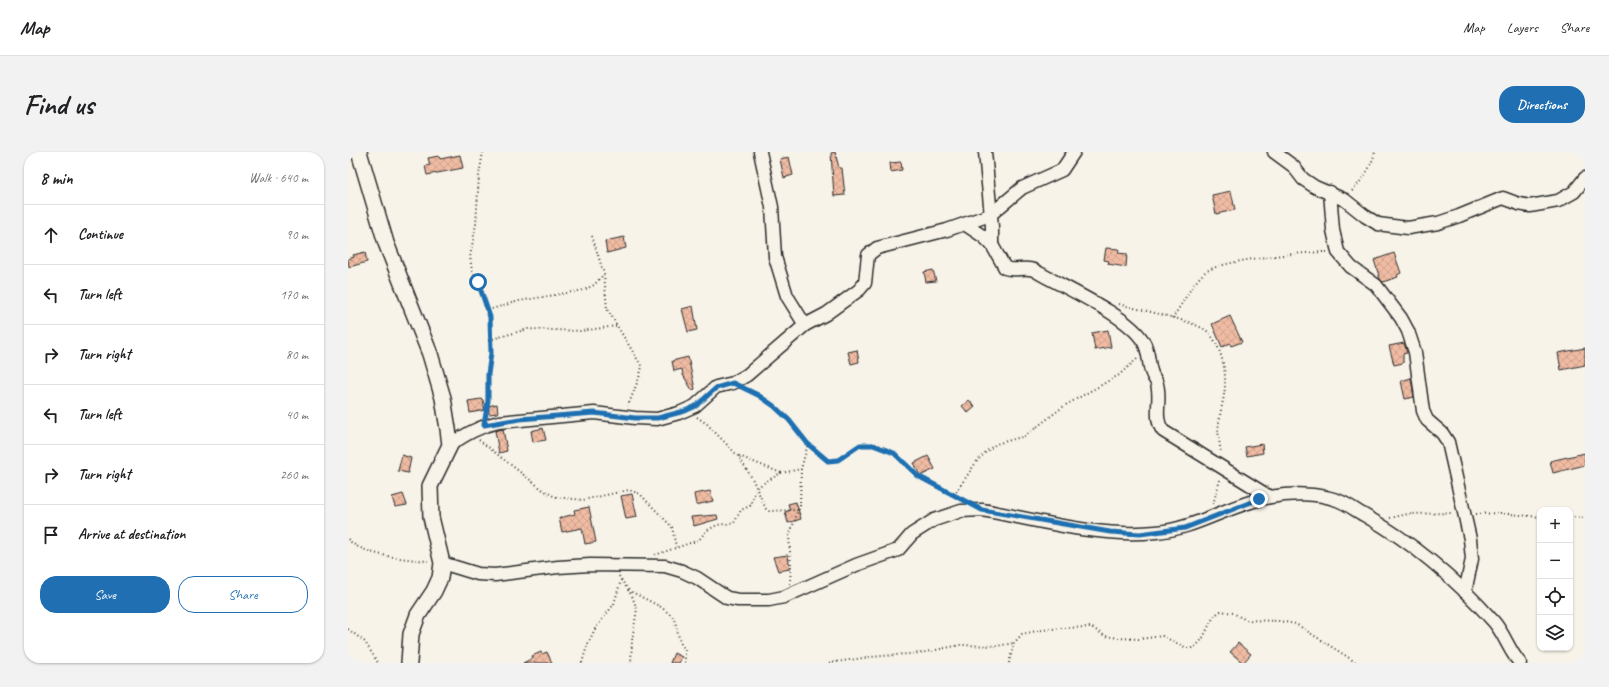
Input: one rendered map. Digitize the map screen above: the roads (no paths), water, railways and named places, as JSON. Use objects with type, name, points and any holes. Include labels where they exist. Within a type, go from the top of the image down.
[{"type":"street","points":[[359,152],[386,243],[438,377],[450,445]]},
{"type":"street","points":[[760,152],[772,207],[775,257],[787,296],[805,325]]},
{"type":"street","points":[[985,152],[993,235],[992,245]]},
{"type":"street","points":[[409,663],[411,634],[418,615],[440,578],[442,563],[431,517],[430,486],[450,445],[469,432],[484,425],[520,419],[594,413],[635,418],[658,418],[685,411],[696,406],[716,388],[733,383],[748,376],[805,325],[826,314],[859,290],[864,283],[868,255],[877,248],[966,224],[990,215],[1022,188],[1062,170],[1074,152]]},
{"type":"street","points":[[1274,152],[1293,166],[1303,179],[1315,187],[1330,192],[1345,200],[1378,224],[1408,228],[1438,223],[1503,198],[1519,204],[1530,206],[1558,201],[1574,192],[1585,178]]},
{"type":"street","points":[[1330,192],[1333,230],[1338,252],[1351,267],[1376,286],[1386,296],[1408,331],[1415,352],[1423,411],[1427,420],[1442,433],[1448,442],[1465,514],[1472,559],[1465,592]]},
{"type":"street","points":[[966,224],[992,245],[1005,268],[1015,270],[1028,268],[1034,270],[1110,313],[1133,329],[1147,349],[1151,373],[1158,388],[1159,426],[1173,438],[1222,466],[1270,497]]},
{"type":"street","points":[[442,563],[472,572],[495,575],[558,566],[613,564],[665,566],[682,571],[697,578],[727,598],[738,600],[769,600],[790,595],[856,564],[898,550],[912,534],[934,520],[961,510],[982,510],[1110,532],[1140,534],[1185,528],[1247,502],[1270,497],[1321,496],[1338,500],[1372,519],[1410,544],[1465,592],[1500,630],[1516,661]]}]
